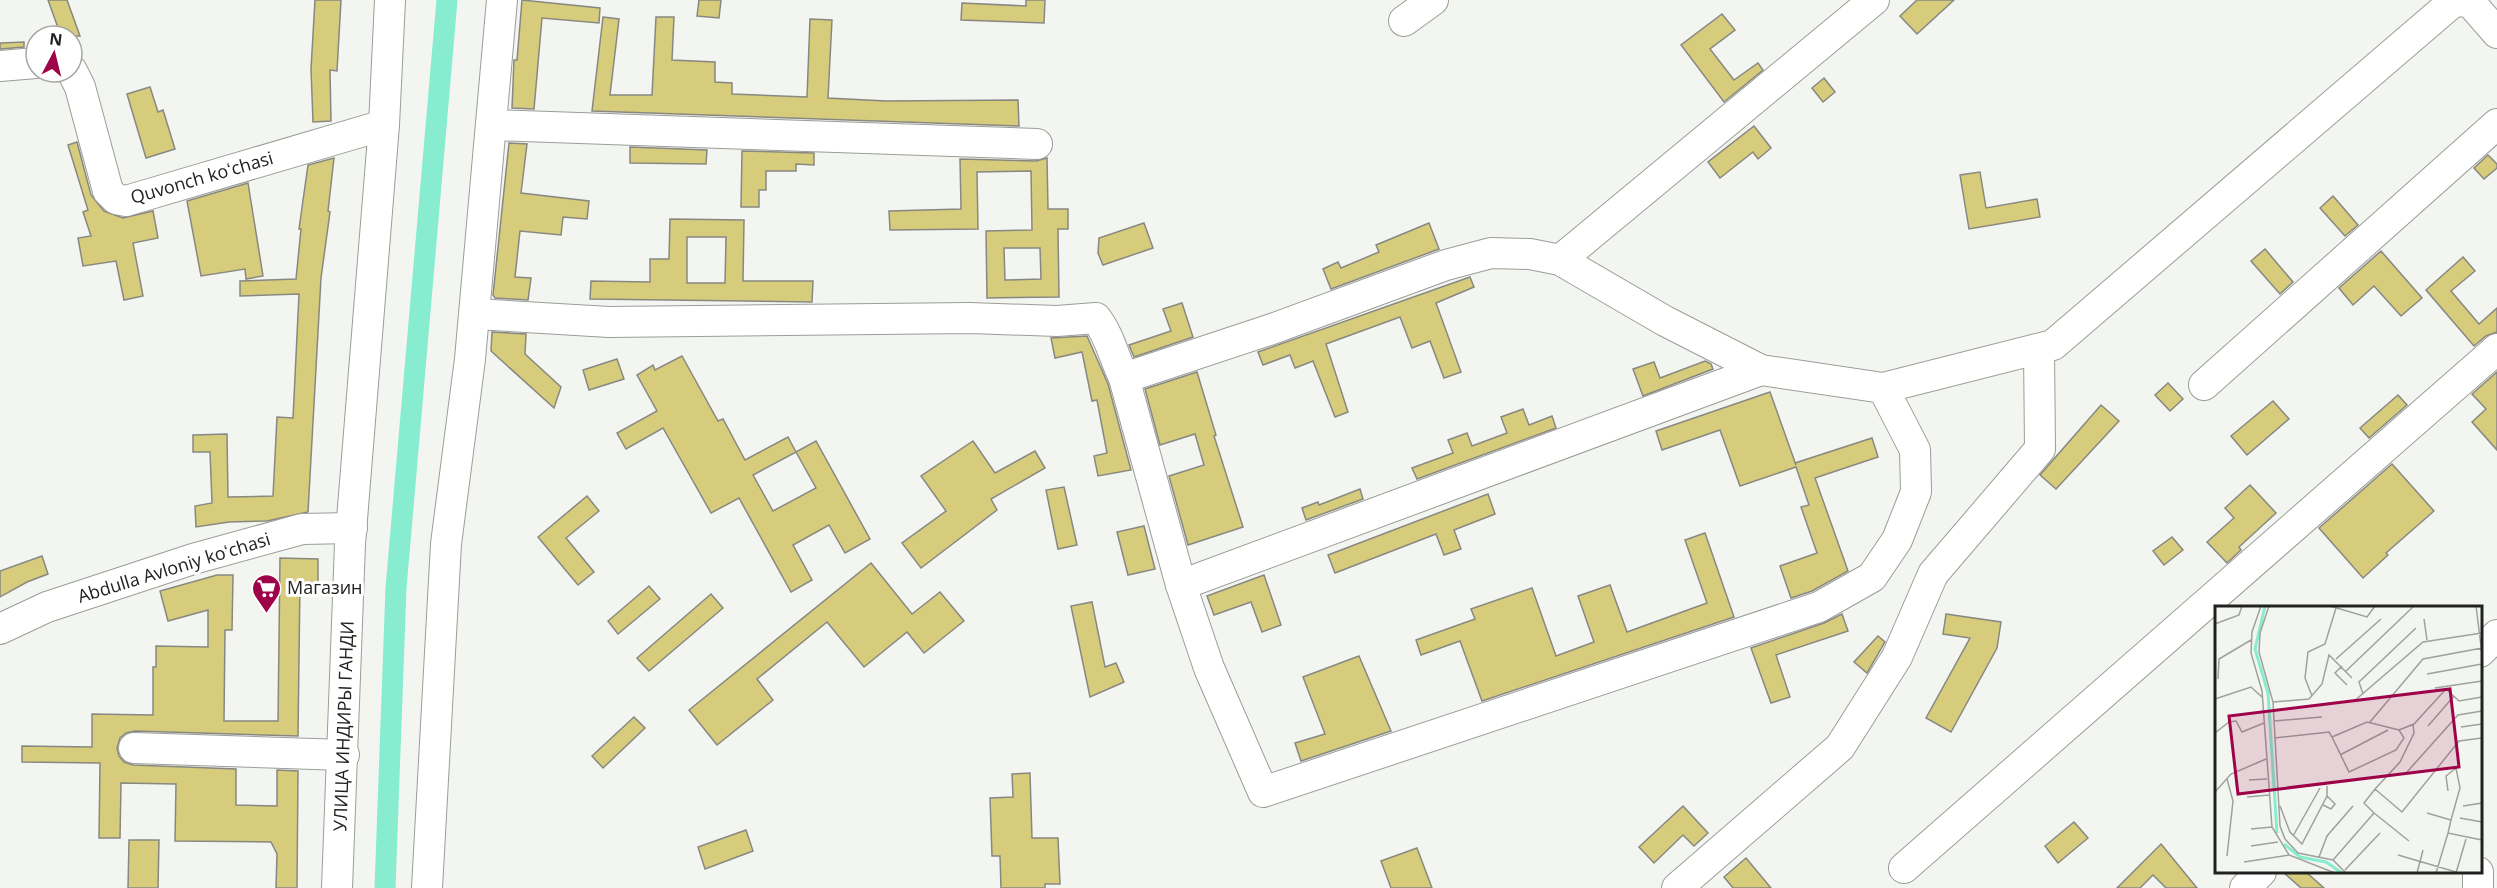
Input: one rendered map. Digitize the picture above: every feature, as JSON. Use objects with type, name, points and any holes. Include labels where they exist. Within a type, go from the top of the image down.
[{"type":"street","points":[[352,528],[384,124],[390,0]]},
{"type":"street","points":[[427,888],[446,544],[475,314],[502,0]]},
{"type":"street","points":[[1404,21],[1433,0]]},
{"type":"street","points":[[1560,260],[1874,0]]},
{"type":"street","points":[[1124,378],[1275,328],[1446,265],[1491,253],[1530,254],[1560,260],[1665,321],[1761,370],[1883,388],[2039,349],[2053,345],[2454,1],[2470,2],[2497,33]]},
{"type":"street","points":[[0,66],[24,64]]},
{"type":"street","name":"Quvonch koʻchasi","points":[[78,84],[108,190],[116,199],[126,201],[384,124]]},
{"type":"street","points":[[2204,385],[2497,124]]},
{"type":"street","points":[[492,125],[1037,144]]},
{"type":"street","points":[[475,314],[609,322],[970,318],[1057,321],[1096,318],[1106,331],[1117,365],[1124,378],[1181,585],[1209,669],[1263,792],[1819,606],[1872,577],[1897,540],[1916,492],[1915,450],[1883,388]]},
{"type":"street","points":[[1904,868],[2497,348]]},
{"type":"street","points":[[1677,888],[1840,747],[1897,657],[1933,574],[2040,449],[2039,349]]},
{"type":"street","points":[[1181,585],[1761,370]]},
{"type":"street","name":"Abdulla Avloniy koʻchasi","points":[[0,629],[47,607],[193,559],[302,529],[352,528]]},
{"type":"street","name":"УЛИЦА ИНДИРЫ ГАНДИ","points":[[337,888],[352,528]]},
{"type":"street","points":[[2482,650],[2497,635]]},
{"type":"street","points":[[134,748],[344,755]]},
{"type":"street","points":[[2244,888],[2260,873]]},
{"type":"building","points":[[48,0],[67,0],[76,24],[57,24]]},
{"type":"building","points":[[315,0],[341,0],[337,71],[330,70],[331,121],[313,122],[311,69]]},
{"type":"building","points":[[522,0],[600,8],[599,23],[542,18],[534,109],[512,108],[514,60],[517,60]]},
{"type":"building","points":[[699,0],[721,0],[719,18],[697,16]]},
{"type":"building","points":[[1026,0],[1045,0],[1044,23],[961,20],[962,3],[1026,6]]},
{"type":"building","points":[[1917,0],[1954,0],[1917,34],[1900,16]]},
{"type":"building","points":[[1722,14],[1735,30],[1710,49],[1734,80],[1758,63],[1763,70],[1724,102],[1681,45]]},
{"type":"building","points":[[603,17],[619,19],[610,95],[652,95],[656,17],[674,17],[672,60],[715,62],[715,82],[732,83],[732,94],[807,97],[810,19],[832,20],[828,98],[886,101],[1018,100],[1019,126],[592,111]]},
{"type":"building","points":[[24,42],[24,47],[0,49],[0,43]]},
{"type":"building","points":[[1824,78],[1835,92],[1823,102],[1812,88]]},
{"type":"building","points":[[150,87],[158,112],[163,110],[175,149],[146,158],[127,94]]},
{"type":"building","points":[[1754,126],[1771,148],[1758,159],[1753,152],[1720,178],[1708,162]]},
{"type":"building","points":[[77,142],[91,195],[104,211],[123,218],[153,211],[158,238],[133,243],[143,296],[124,300],[116,261],[83,266],[78,238],[91,236],[83,212],[88,210],[68,145]]},
{"type":"building","points":[[509,143],[527,144],[521,193],[589,201],[587,219],[563,217],[561,235],[520,231],[515,277],[531,278],[528,300],[495,298],[493,295]]},
{"type":"building","points":[[630,147],[707,150],[706,164],[630,163]]},
{"type":"building","points":[[742,151],[814,153],[814,165],[796,164],[796,171],[766,171],[766,190],[759,190],[759,207],[741,207]]},
{"type":"building","points":[[2488,155],[2497,164],[2497,168],[2484,179],[2474,168]]},
{"type":"building","points":[[334,158],[328,211],[330,212],[321,278],[308,512],[267,521],[229,522],[196,527],[195,506],[212,503],[210,452],[193,452],[193,435],[227,434],[228,497],[273,496],[277,417],[293,418],[299,294],[240,296],[240,281],[296,279],[301,229],[299,229],[308,165]]},
{"type":"building","points":[[1047,158],[1048,209],[1068,209],[1068,229],[1058,229],[1059,297],[987,298],[986,231],[1032,230],[1031,171],[977,172],[978,229],[890,230],[889,211],[961,209],[960,159],[1036,161]],"holes":[[[1004,248],[1040,248],[1041,279],[1005,280]]]},
{"type":"building","points":[[1980,172],[1986,208],[2037,199],[2040,217],[1969,229],[1960,175]]},
{"type":"building","points":[[248,183],[263,276],[246,279],[245,269],[201,276],[187,201]]},
{"type":"building","points":[[2333,196],[2358,225],[2345,236],[2320,208]]},
{"type":"building","points":[[670,219],[744,220],[743,281],[813,281],[812,302],[590,299],[591,281],[650,282],[650,259],[669,259]],"holes":[[[687,237],[726,237],[725,283],[687,283]]]},
{"type":"building","points":[[1144,223],[1153,248],[1103,265],[1098,253],[1099,238]]},
{"type":"building","points":[[1429,223],[1439,249],[1331,289],[1323,269],[1338,262],[1341,268],[1379,252],[1376,245]]},
{"type":"building","points":[[2265,249],[2293,282],[2280,294],[2251,261]]},
{"type":"building","points":[[2381,251],[2422,298],[2401,316],[2374,286],[2353,305],[2339,288]]},
{"type":"building","points":[[2463,257],[2475,271],[2451,291],[2479,324],[2497,308],[2497,332],[2486,336],[2474,346],[2426,290]]},
{"type":"building","points":[[1470,277],[1474,287],[1436,303],[1461,372],[1444,378],[1430,341],[1412,348],[1400,317],[1326,344],[1348,412],[1335,417],[1313,361],[1295,368],[1290,355],[1263,365],[1258,352]]},
{"type":"building","points":[[1182,303],[1193,337],[1134,357],[1129,345],[1171,331],[1163,309]]},
{"type":"building","points":[[492,332],[526,334],[525,354],[561,387],[554,408],[491,351]]},
{"type":"building","points":[[1087,336],[1108,384],[1131,470],[1098,476],[1094,456],[1107,453],[1097,400],[1092,401],[1082,352],[1055,358],[1051,338]]},
{"type":"building","points":[[682,356],[718,421],[723,419],[745,460],[788,437],[796,452],[816,441],[870,539],[845,553],[829,525],[793,545],[812,580],[791,592],[739,498],[711,513],[663,428],[626,449],[617,433],[657,411],[637,375],[653,365],[655,370]],"holes":[[[796,452],[816,488],[773,511],[753,475]]]},
{"type":"building","points":[[617,359],[624,379],[589,390],[583,370]]},
{"type":"building","points":[[1705,361],[1711,364],[1713,369],[1643,396],[1633,369],[1654,362],[1660,378]]},
{"type":"building","points":[[1197,372],[1216,435],[1214,436],[1243,527],[1188,545],[1169,476],[1204,465],[1195,434],[1160,445],[1145,389]]},
{"type":"building","points":[[2497,372],[2497,450],[2472,422],[2486,409],[2472,394]]},
{"type":"building","points":[[2168,383],[2183,399],[2170,411],[2155,395]]},
{"type":"building","points":[[1770,392],[1795,463],[1872,438],[1878,457],[1815,478],[1848,571],[1812,591],[1791,598],[1780,566],[1817,553],[1801,507],[1809,505],[1796,467],[1740,486],[1720,430],[1662,450],[1656,431]]},
{"type":"building","points":[[2398,395],[2407,405],[2369,438],[2360,428]]},
{"type":"building","points":[[2273,401],[2289,419],[2247,455],[2231,436]]},
{"type":"building","points":[[2101,405],[2119,421],[2056,489],[2040,475]]},
{"type":"building","points":[[1523,409],[1529,425],[1552,416],[1556,428],[1417,479],[1412,468],[1453,453],[1448,440],[1467,433],[1472,446],[1507,433],[1501,417]]},
{"type":"building","points":[[973,441],[995,473],[1035,451],[1045,468],[991,499],[997,510],[921,568],[902,543],[946,511],[921,476]]},
{"type":"building","points":[[2392,464],[2434,511],[2386,553],[2388,555],[2363,578],[2319,528]]},
{"type":"building","points":[[2250,485],[2276,513],[2239,547],[2241,550],[2227,563],[2207,542],[2234,518],[2225,508]]},
{"type":"building","points":[[1064,487],[1077,545],[1058,549],[1046,490]]},
{"type":"building","points":[[1360,489],[1363,499],[1306,520],[1302,508],[1318,502],[1319,505]]},
{"type":"building","points":[[1488,494],[1495,514],[1454,530],[1461,549],[1444,555],[1436,534],[1335,573],[1328,555]]},
{"type":"building","points":[[587,496],[599,511],[566,538],[594,572],[578,585],[538,537]]},
{"type":"building","points":[[1144,526],[1155,569],[1128,575],[1117,532]]},
{"type":"building","points":[[1705,533],[1734,617],[1482,701],[1460,641],[1421,655],[1416,640],[1475,619],[1471,609],[1532,588],[1556,656],[1594,642],[1578,596],[1610,585],[1627,632],[1707,603],[1685,540]]},
{"type":"building","points":[[2172,537],[2183,550],[2164,565],[2153,551]]},
{"type":"building","points":[[42,556],[48,574],[27,582],[0,597],[0,571]]},
{"type":"building","points":[[280,558],[318,559],[318,582],[300,582],[298,736],[135,731],[126,733],[120,738],[117,748],[124,762],[133,765],[236,769],[236,805],[277,806],[277,770],[298,771],[297,888],[276,888],[277,854],[271,842],[175,841],[176,784],[121,783],[120,838],[99,838],[100,763],[22,762],[22,746],[92,747],[92,714],[153,715],[153,667],[156,667],[156,646],[208,647],[208,610],[168,621],[160,591],[217,575],[233,575],[232,630],[225,630],[224,721],[278,721]]},
{"type":"building","points":[[871,563],[912,614],[940,592],[964,621],[924,653],[907,632],[864,667],[827,622],[757,679],[773,700],[717,745],[689,710]]},
{"type":"building","points":[[1264,575],[1281,625],[1262,632],[1251,602],[1214,615],[1207,596]]},
{"type":"building","points":[[649,586],[660,599],[618,634],[608,621]]},
{"type":"building","points":[[711,594],[723,608],[649,671],[637,658]]},
{"type":"building","points":[[1092,602],[1105,667],[1116,663],[1124,682],[1090,697],[1071,606]]},
{"type":"building","points":[[1842,614],[1848,631],[1776,655],[1790,697],[1771,703],[1751,648],[1824,623]]},
{"type":"building","points":[[1946,614],[2001,622],[1997,648],[1951,732],[1926,718],[1970,638],[1943,634]]},
{"type":"building","points":[[1878,636],[1885,642],[1867,673],[1854,662]]},
{"type":"building","points":[[1359,656],[1391,731],[1301,761],[1295,743],[1325,734],[1303,677]]},
{"type":"building","points":[[634,717],[645,728],[603,768],[592,756]]},
{"type":"building","points":[[1030,773],[1032,838],[1058,838],[1060,884],[1045,884],[1045,888],[1001,888],[1000,856],[992,856],[990,798],[1013,797],[1012,774]]},
{"type":"building","points":[[1683,806],[1708,833],[1694,846],[1683,835],[1654,863],[1639,847]]},
{"type":"building","points":[[2074,822],[2088,838],[2058,863],[2045,846]]},
{"type":"building","points":[[746,830],[753,851],[705,869],[698,847]]},
{"type":"building","points":[[129,840],[159,840],[158,888],[128,888]]},
{"type":"building","points":[[2161,844],[2197,888],[2166,888],[2153,875],[2140,888],[2117,888]]},
{"type":"building","points":[[1417,848],[1432,888],[1391,888],[1381,861]]},
{"type":"building","points":[[1746,858],[1771,888],[1733,888],[1724,877]]},
{"type":"building","points":[[2284,873],[2307,873],[2324,888],[2301,888]]},
{"type":"waterway","points":[[385,888],[396,588],[447,0]]},
{"type":"place","name":"Магазин","points":[[266,614]]}]
